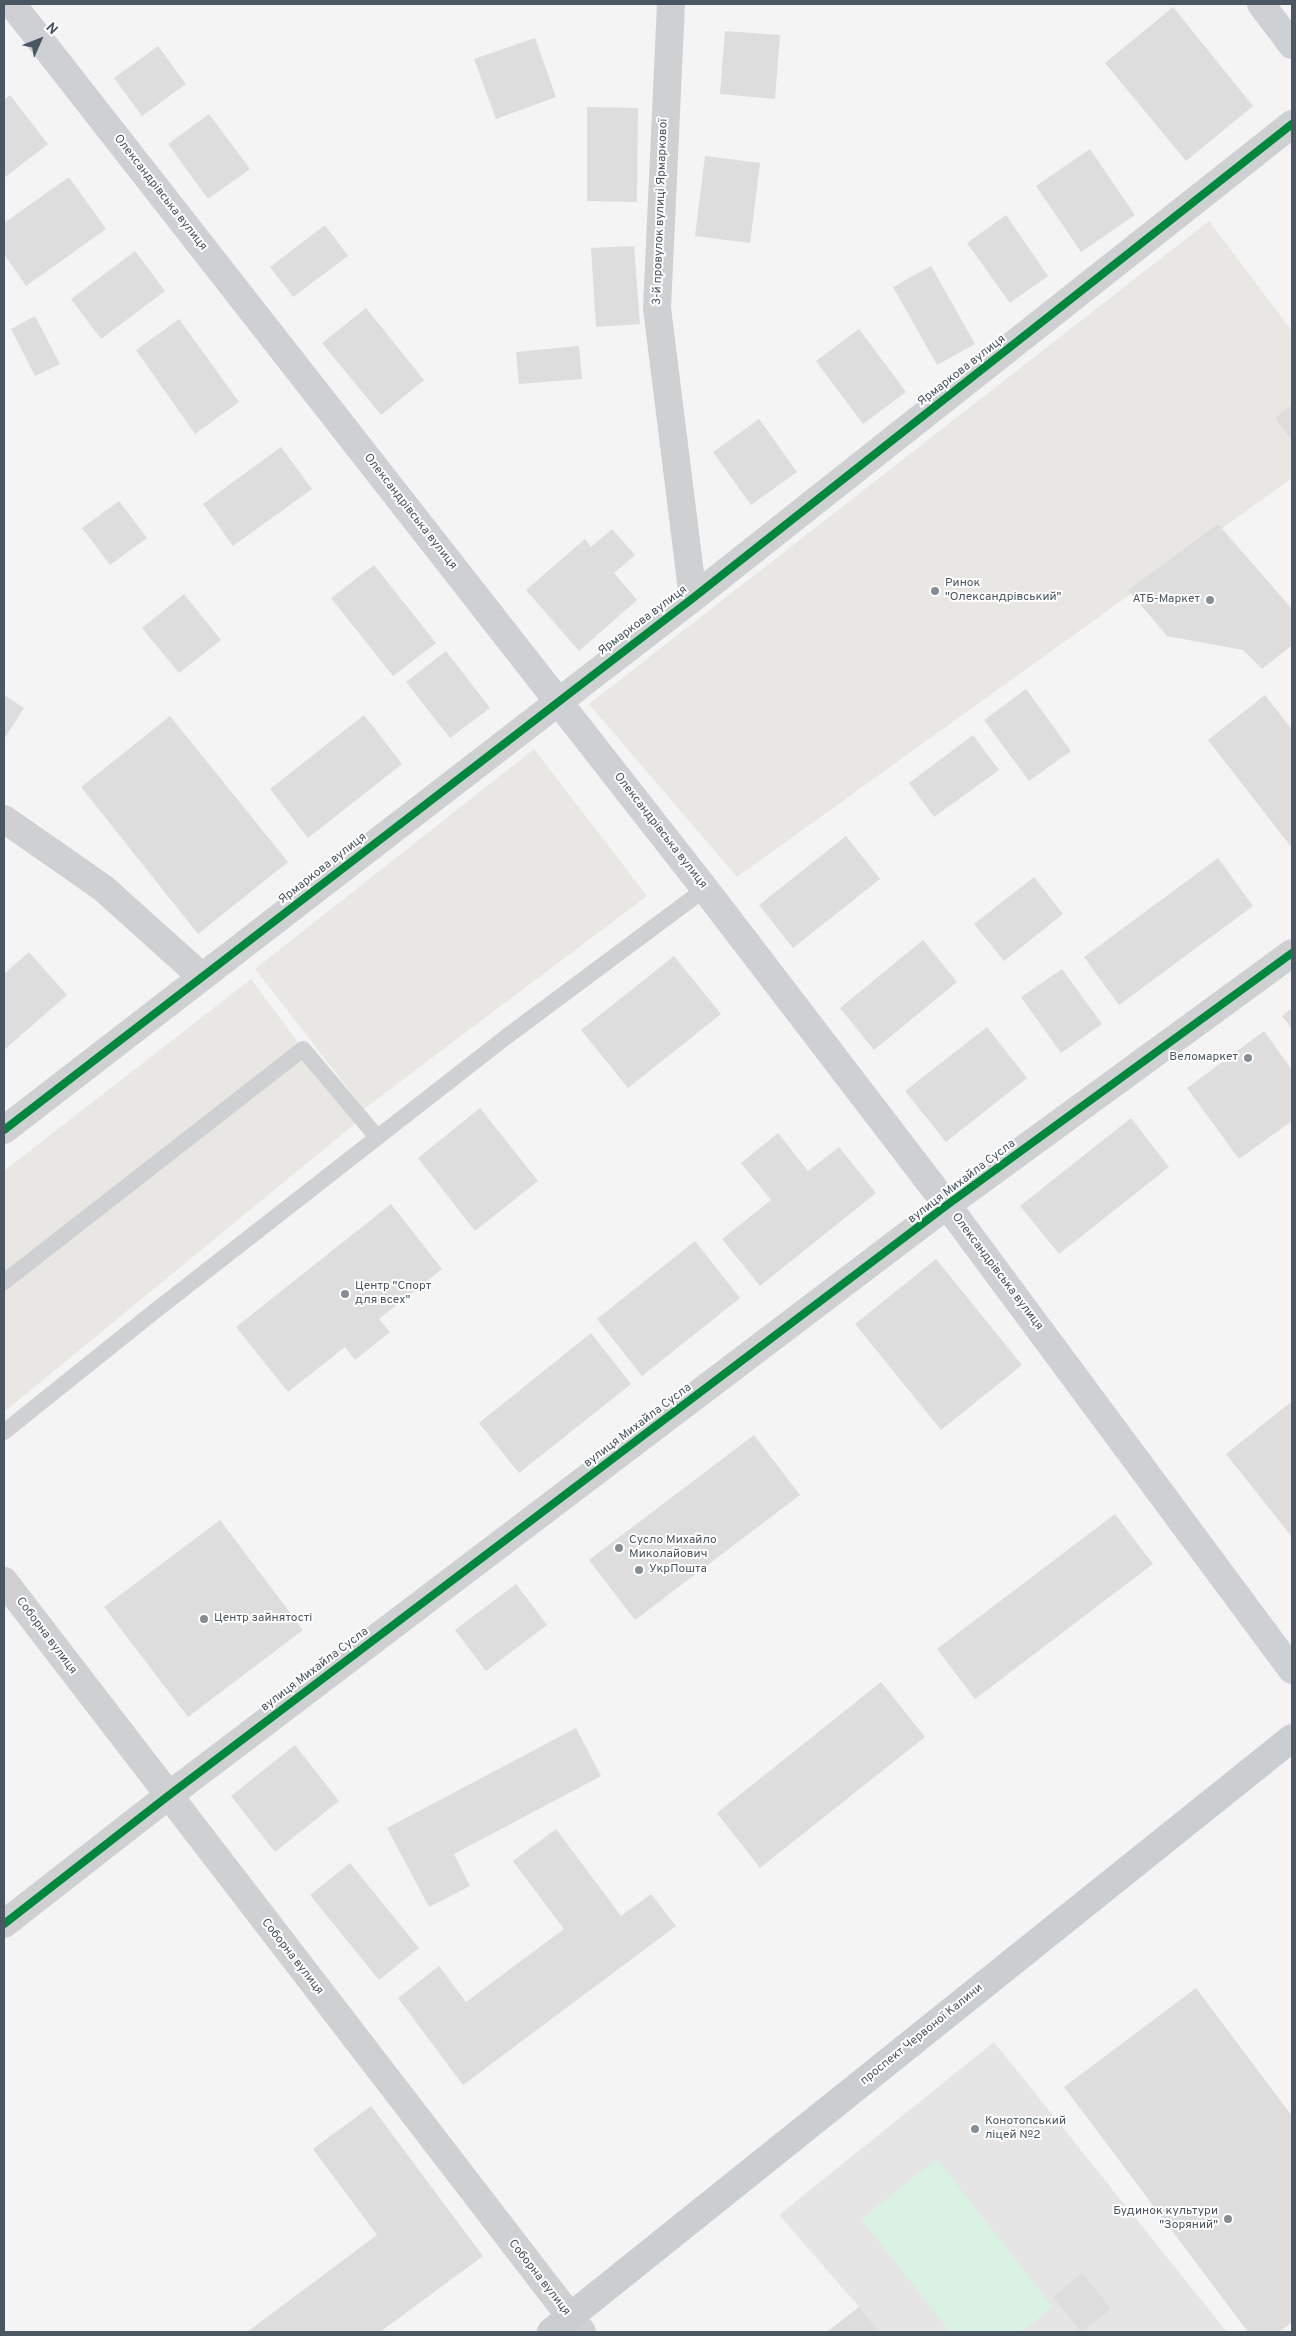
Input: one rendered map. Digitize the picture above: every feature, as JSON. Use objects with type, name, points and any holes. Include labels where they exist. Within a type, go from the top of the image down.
[{"type":"main road","name":"Олександрівська вулиця","points":[[12,4],[705,889],[948,1206],[1292,1670]]},
{"type":"main road","points":[[1261,4],[1292,45]]},
{"type":"main road","name":"проспект Червоної Калини","points":[[568,2327],[1292,1738]]},
{"type":"street","name":"3-й провулок вулиці Ярмаркової","points":[[670,4],[657,308],[693,598]]},
{"type":"street","name":"Ярмаркова вулиця","points":[[4,1130],[558,700],[693,598],[1292,125]]},
{"type":"street","points":[[4,819],[103,888],[202,977]]},
{"type":"street","name":"вулиця Михайла Сусла","points":[[4,1924],[168,1796],[948,1206],[1292,953]]},
{"type":"street","name":"Соборна вулиця","points":[[4,1581],[568,2327]]},
{"type":"lane","points":[[4,1432],[506,1037],[705,889]]},
{"type":"lane","points":[[4,1282],[303,1049],[377,1137]]},
{"type":"shaded area","name":"Ринок \"Олександрівський\"","points":[[1209,221],[1292,331],[1292,478],[737,877],[589,704]]},
{"type":"shaded area","points":[[534,749],[647,896],[364,1109],[255,969]]},
{"type":"shaded area","points":[[251,979],[357,1122],[4,1412],[4,1171]]},
{"type":"shaded area","name":"Конотопський ліцей №2","points":[[994,2042],[1227,2332],[827,2332],[859,2307],[779,2215]]},
{"type":"green space","points":[[937,2159],[1053,2307],[1021,2332],[950,2332],[861,2219]]},
{"type":"building","points":[[1173,7],[1253,106],[1186,161],[1105,63]]},
{"type":"building","points":[[725,31],[780,35],[775,99],[720,94]]},
{"type":"building","points":[[535,38],[556,97],[496,119],[474,59]]},
{"type":"building","points":[[158,46],[186,84],[142,116],[114,78]]},
{"type":"building","points":[[10,95],[48,144],[4,178],[4,100]]},
{"type":"building","points":[[587,107],[638,108],[637,202],[587,201]]},
{"type":"building","points":[[209,114],[250,169],[208,199],[168,144]]},
{"type":"building","points":[[1090,149],[1135,215],[1081,252],[1036,186]]},
{"type":"building","points":[[705,156],[760,163],[750,243],[695,236]]},
{"type":"building","points":[[69,177],[106,229],[26,286],[4,254],[4,223]]},
{"type":"building","points":[[1006,215],[1048,276],[1010,303],[967,243]]},
{"type":"building","points":[[325,225],[348,256],[293,297],[270,267]]},
{"type":"building","points":[[634,246],[640,324],[596,327],[591,248]]},
{"type":"building","points":[[135,251],[165,291],[101,339],[71,299]]},
{"type":"building","points":[[931,266],[975,344],[937,365],[893,287]]},
{"type":"building","points":[[366,308],[424,380],[381,415],[322,343]]},
{"type":"building","points":[[35,316],[60,364],[35,376],[11,329]]},
{"type":"building","points":[[179,319],[239,402],[195,434],[136,350]]},
{"type":"building","points":[[859,329],[906,392],[863,424],[816,361]]},
{"type":"building","points":[[579,346],[582,379],[519,384],[516,352]]},
{"type":"building","points":[[1292,405],[1292,440],[1275,418]]},
{"type":"building","points":[[759,419],[797,472],[751,505],[713,452]]},
{"type":"building","points":[[281,447],[312,489],[233,546],[203,504]]},
{"type":"building","points":[[119,501],[147,538],[110,565],[82,528]]},
{"type":"building","name":"АТБ-Маркет","points":[[1218,524],[1292,609],[1292,645],[1262,669],[1243,650],[1167,636],[1128,590]]},
{"type":"building","points":[[612,529],[635,555],[614,573],[637,600],[579,651],[526,590],[585,539],[591,547]]},
{"type":"building","points":[[374,565],[436,643],[393,676],[331,598]]},
{"type":"building","points":[[184,594],[221,640],[179,673],[142,628]]},
{"type":"building","points":[[446,651],[490,708],[450,738],[406,682]]},
{"type":"building","points":[[1026,689],[1071,751],[1029,781],[984,720]]},
{"type":"building","points":[[4,695],[24,708],[4,739]]},
{"type":"building","points":[[1265,695],[1292,730],[1292,848],[1208,740]]},
{"type":"building","points":[[364,715],[402,764],[308,838],[270,789]]},
{"type":"building","points":[[170,716],[288,862],[198,934],[81,787]]},
{"type":"building","points":[[973,735],[999,770],[934,817],[909,783]]},
{"type":"building","points":[[846,836],[880,879],[793,948],[759,905]]},
{"type":"building","points":[[1218,858],[1253,906],[1119,1005],[1084,957]]},
{"type":"building","points":[[1034,877],[1063,914],[1004,961],[974,924]]},
{"type":"building","points":[[923,940],[957,982],[874,1050],[840,1008]]},
{"type":"building","points":[[29,952],[67,995],[4,1050],[4,974]]},
{"type":"building","points":[[674,956],[721,1014],[628,1088],[581,1030]]},
{"type":"building","points":[[1062,969],[1102,1024],[1061,1053],[1021,997]]},
{"type":"building","points":[[1292,1008],[1292,1029],[1282,1016]]},
{"type":"building","points":[[987,1027],[1027,1078],[946,1142],[905,1091]]},
{"type":"building","points":[[1264,1031],[1292,1070],[1292,1121],[1239,1159],[1187,1088]]},
{"type":"building","points":[[480,1108],[538,1181],[475,1231],[418,1158]]},
{"type":"building","points":[[1131,1118],[1169,1167],[1059,1254],[1020,1206]]},
{"type":"building","points":[[778,1133],[808,1171],[839,1147],[876,1193],[760,1286],[722,1239],[771,1200],[741,1163]]},
{"type":"building","name":"Центр \"Спорт для всех\"","points":[[391,1204],[442,1269],[379,1319],[390,1332],[355,1360],[345,1347],[288,1392],[236,1327]]},
{"type":"building","points":[[695,1241],[740,1298],[642,1376],[597,1319]]},
{"type":"building","points":[[936,1259],[1022,1365],[941,1430],[855,1324]]},
{"type":"building","points":[[591,1333],[631,1384],[519,1473],[479,1423]]},
{"type":"building","points":[[1291,1402],[1292,1404],[1292,1537],[1226,1454]]},
{"type":"building","points":[[754,1435],[800,1495],[635,1620],[589,1560]]},
{"type":"building","points":[[1115,1514],[1153,1564],[975,1699],[937,1649]]},
{"type":"building","name":"Центр зайнятості","points":[[220,1520],[303,1630],[188,1717],[104,1607]]},
{"type":"building","points":[[516,1584],[547,1625],[486,1671],[455,1630]]},
{"type":"building","points":[[881,1682],[925,1737],[760,1868],[717,1813]]},
{"type":"building","points":[[576,1728],[601,1776],[454,1854],[470,1886],[429,1907],[387,1828]]},
{"type":"building","points":[[295,1745],[339,1801],[275,1852],[231,1796]]},
{"type":"building","points":[[556,1829],[621,1916],[651,1894],[676,1926],[463,2085],[398,1998],[439,1966],[466,2002],[564,1929],[513,1861]]},
{"type":"building","points":[[350,1863],[419,1948],[379,1980],[310,1895]]},
{"type":"building","name":"Будинок культури \"Зоряний\"","points":[[1196,1988],[1292,2116],[1292,2322],[1279,2332],[1248,2332],[1064,2087]]},
{"type":"building","points":[[371,2106],[483,2256],[380,2332],[247,2332],[377,2235],[313,2149]]},
{"type":"building","points":[[1082,2273],[1111,2309],[1081,2332],[1053,2297]]},
{"type":"building","points":[[859,2307],[879,2332],[827,2332]]},
{"type":"cycle path","points":[[4,1130],[693,598],[1292,124]]},
{"type":"cycle path","points":[[4,1924],[168,1796],[947,1205],[1292,953]]},
{"type":"place","name":"Ринок \"Олександрівський\"","points":[[935,591]]},
{"type":"place","name":"АТБ-Маркет","points":[[1210,600]]},
{"type":"place","name":"Веломаркет","points":[[1248,1058]]},
{"type":"place","name":"Центр \"Спорт для всех\"","points":[[345,1294]]},
{"type":"place","name":"Сусло Михайло Миколайович","points":[[619,1548]]},
{"type":"place","name":"УкрПошта","points":[[639,1570]]},
{"type":"place","name":"Центр зайнятості","points":[[204,1619]]},
{"type":"place","name":"Конотопський ліцей №2","points":[[975,2129]]},
{"type":"place","name":"Будинок культури \"Зоряний\"","points":[[1228,2219]]}]
